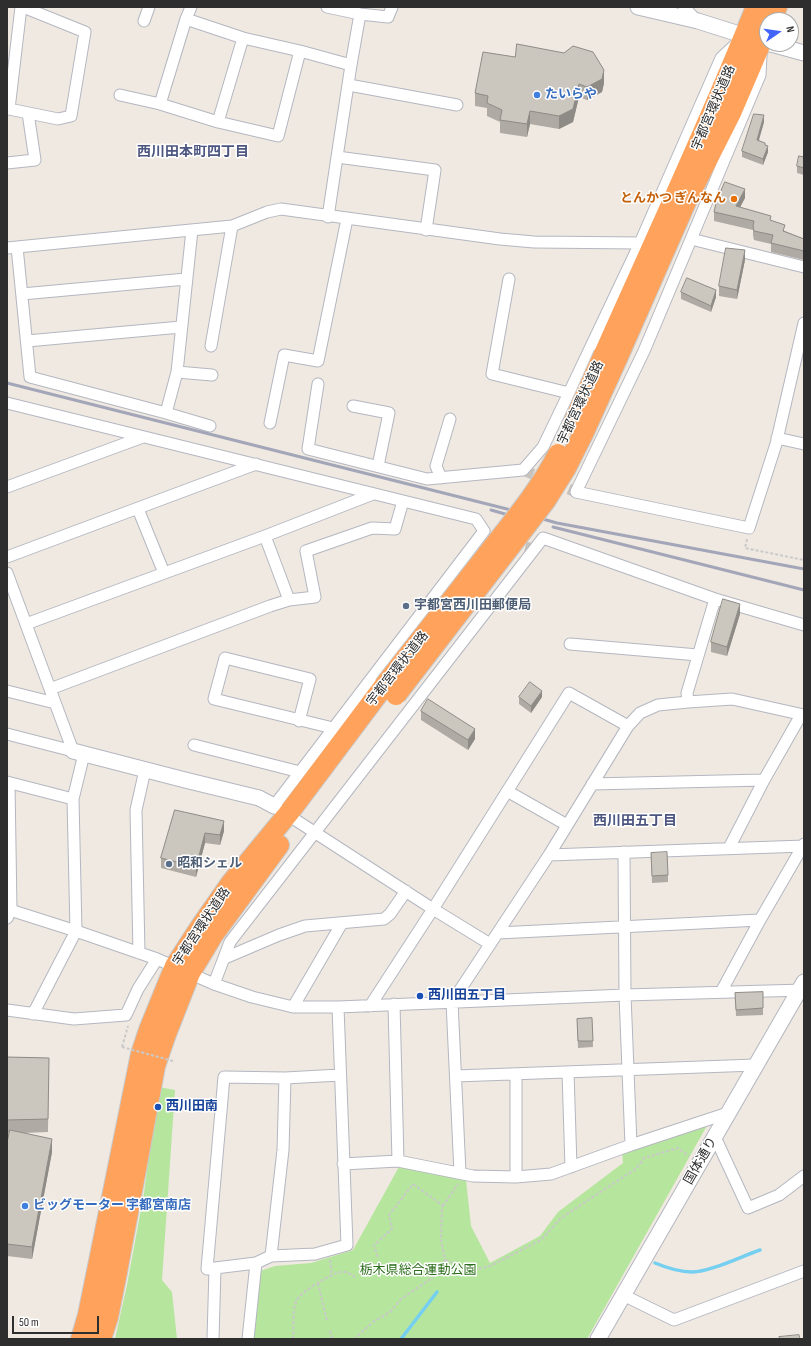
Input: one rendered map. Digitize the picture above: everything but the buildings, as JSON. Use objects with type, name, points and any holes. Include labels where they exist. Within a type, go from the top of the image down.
[{"type":"highway","name":"宇都宮環状道路","points":[[756,7],[759,23]]},
{"type":"highway","name":"宇都宮環状道路","points":[[81,1339],[98,1271],[141,1054],[174,966],[212,935],[286,814],[390,691],[553,463],[611,357],[650,250],[707,126],[759,44]]},
{"type":"highway","name":"宇都宮環状道路","points":[[101,1339],[108,1317],[117,1272],[144,1120],[156,1066],[166,1034],[174,966]]},
{"type":"main road","points":[[638,7],[698,21],[759,38]]},
{"type":"main road","points":[[78,752],[259,798],[286,814]]},
{"type":"main road","name":"国体通り","points":[[598,1339],[755,1066],[803,988]]},
{"type":"street","points":[[22,7],[85,32],[71,116],[58,119],[8,109],[22,7]]},
{"type":"street","points":[[144,22],[149,7]]},
{"type":"street","points":[[160,104],[190,7]]},
{"type":"street","points":[[328,7],[360,14],[388,17],[392,7]]},
{"type":"street","points":[[684,7],[698,21]]},
{"type":"street","points":[[328,216],[360,14]]},
{"type":"street","points":[[186,19],[243,38],[300,51],[351,65]]},
{"type":"street","points":[[218,122],[243,38]]},
{"type":"street","points":[[318,384],[308,450],[427,479],[523,470],[543,447],[569,393],[640,243],[720,58],[759,40]]},
{"type":"street","points":[[120,95],[160,104],[218,122],[278,136],[300,51]]},
{"type":"street","points":[[761,52],[760,75],[644,351],[576,492],[749,528],[777,438],[801,353],[804,324]]},
{"type":"street","points":[[349,85],[457,105]]},
{"type":"street","points":[[7,163],[35,160],[28,113]]},
{"type":"street","points":[[337,157],[435,170],[426,230]]},
{"type":"street","points":[[210,426],[30,377],[22,294],[12,247],[232,226],[267,212],[281,209],[426,230],[534,242],[640,243]]},
{"type":"street","points":[[270,423],[284,355],[318,361],[347,219]]},
{"type":"street","points":[[211,346],[232,226]]},
{"type":"street","points":[[166,413],[177,372],[192,230]]},
{"type":"street","points":[[691,239],[804,267]]},
{"type":"street","points":[[22,294],[186,279]]},
{"type":"street","points":[[509,279],[492,374],[569,393]]},
{"type":"street","points":[[27,341],[181,327]]},
{"type":"street","points":[[177,372],[212,375]]},
{"type":"street","points":[[7,403],[476,519],[484,532],[300,772],[286,814],[490,944]]},
{"type":"street","points":[[353,406],[389,413],[378,466]]},
{"type":"street","points":[[440,478],[436,466],[450,419]]},
{"type":"street","points":[[7,487],[143,436]]},
{"type":"street","points":[[777,438],[804,444]]},
{"type":"street","points":[[7,557],[256,464]]},
{"type":"street","points":[[26,624],[265,536],[373,494]]},
{"type":"street","points":[[50,690],[289,600],[315,597],[306,551],[372,528],[395,529],[403,501]]},
{"type":"street","points":[[138,509],[164,573]]},
{"type":"street","points":[[265,536],[289,600]]},
{"type":"street","points":[[214,984],[230,942],[543,538],[714,599],[804,625]]},
{"type":"street","points":[[7,573],[9,586],[26,624],[50,690],[78,752],[73,799],[76,931],[33,1014]]},
{"type":"street","points":[[688,702],[687,693],[714,599]]},
{"type":"street","points":[[570,644],[698,655]]},
{"type":"street","points":[[299,721],[310,678],[225,658],[214,699],[299,721],[333,728]]},
{"type":"street","points":[[7,692],[56,703]]},
{"type":"street","points":[[370,1006],[569,693],[628,726]]},
{"type":"street","points":[[462,1174],[452,1002],[549,855],[628,726],[640,713],[658,705],[732,700],[803,715],[764,780],[729,848]]},
{"type":"street","points":[[7,734],[78,752]]},
{"type":"street","points":[[194,746],[300,772]]},
{"type":"street","points":[[139,953],[136,810],[144,770]]},
{"type":"street","points":[[592,784],[764,780]]},
{"type":"street","points":[[73,799],[8,783],[8,912],[76,931],[174,966],[214,984],[252,997],[293,1007],[338,1007],[803,988]]},
{"type":"street","points":[[506,791],[567,825]]},
{"type":"street","points":[[549,855],[804,846]]},
{"type":"street","points":[[721,992],[760,920],[804,846]]},
{"type":"street","points":[[624,852],[625,995],[631,1145]]},
{"type":"street","points":[[225,958],[279,935],[305,926],[384,919],[390,914],[406,891]]},
{"type":"street","points":[[498,933],[760,920]]},
{"type":"street","points":[[293,1007],[342,923]]},
{"type":"street","points":[[7,1010],[74,1019],[126,1014],[138,989],[174,966]]},
{"type":"street","points":[[394,1004],[398,1161]]},
{"type":"street","points":[[338,1007],[347,1246],[315,1254],[271,1256],[256,1263],[207,1269],[224,1077],[285,1078],[340,1075]]},
{"type":"street","points":[[456,1076],[628,1069],[755,1066]]},
{"type":"street","points":[[568,1072],[571,1167]]},
{"type":"street","points":[[516,1074],[516,1177]]},
{"type":"street","points":[[271,1256],[283,1150],[285,1078]]},
{"type":"street","points":[[343,1164],[398,1161],[473,1176],[516,1177],[551,1174],[631,1145],[728,1113]]},
{"type":"street","points":[[715,1137],[748,1208],[779,1195],[804,1176]]},
{"type":"street","points":[[248,1339],[256,1263]]},
{"type":"street","points":[[213,1339],[215,1268]]},
{"type":"street","points":[[623,1295],[674,1320],[804,1271]]},
{"type":"path","points":[[749,528],[745,548],[804,560]]},
{"type":"path","points":[[122,1047],[173,1061]]},
{"type":"path","points":[[444,1260],[478,1270],[490,1266],[540,1240],[562,1218],[637,1168],[644,1158],[678,1148],[700,1163]]},
{"type":"path","points":[[354,1339],[373,1322],[390,1312],[401,1299],[432,1278],[444,1260],[441,1240],[443,1206],[462,1174]]},
{"type":"path","points":[[378,1258],[374,1245],[392,1229],[389,1215],[413,1184],[443,1206]]},
{"type":"path","points":[[329,1250],[332,1275]]},
{"type":"path","points":[[293,1339],[296,1301],[304,1292],[332,1275],[342,1272],[350,1274],[355,1278]]},
{"type":"path","points":[[318,1283],[327,1320]]},
{"type":"path","points":[[330,1331],[332,1339]]},
{"type":"green space","points":[[158,1087],[175,1090],[162,1280],[172,1292],[177,1339],[115,1339],[127,1285],[144,1193]]},
{"type":"green space","name":"栃木県総合運動公園","points":[[709,1122],[587,1339],[251,1339],[260,1271],[275,1266],[311,1263],[353,1250],[400,1165],[466,1180],[471,1226],[490,1263],[540,1236],[558,1212],[623,1163],[622,1150]]},
{"type":"waterway","points":[[655,1263],[669,1268],[692,1272],[717,1267],[760,1250]]},
{"type":"waterway","points":[[401,1339],[437,1292]]},
{"type":"tunnel","points":[[523,470],[576,492]]},
{"type":"tunnel","points":[[509,544],[535,549]]},
{"type":"railway","points":[[7,383],[507,509],[557,523],[804,569]]},
{"type":"railway","points":[[491,510],[526,520]]},
{"type":"railway","points":[[553,527],[804,590]]},
{"type":"place","name":"たいらや","points":[[537,95]]},
{"type":"place","name":"とんかつ ぎんなん","points":[[734,199]]},
{"type":"place","name":"宇都宮西川田郵便局","points":[[406,606]]},
{"type":"place","name":"昭和シェル","points":[[169,864]]},
{"type":"place","name":"西川田五丁目","points":[[420,996]]},
{"type":"place","name":"西川田南","points":[[158,1107]]},
{"type":"place","name":"ビッグモーター 宇都宮南店","points":[[25,1206]]},
{"type":"district","name":"西川田本町四丁目","points":[[193,152]]},
{"type":"district","name":"西川田五丁目","points":[[635,821]]}]
